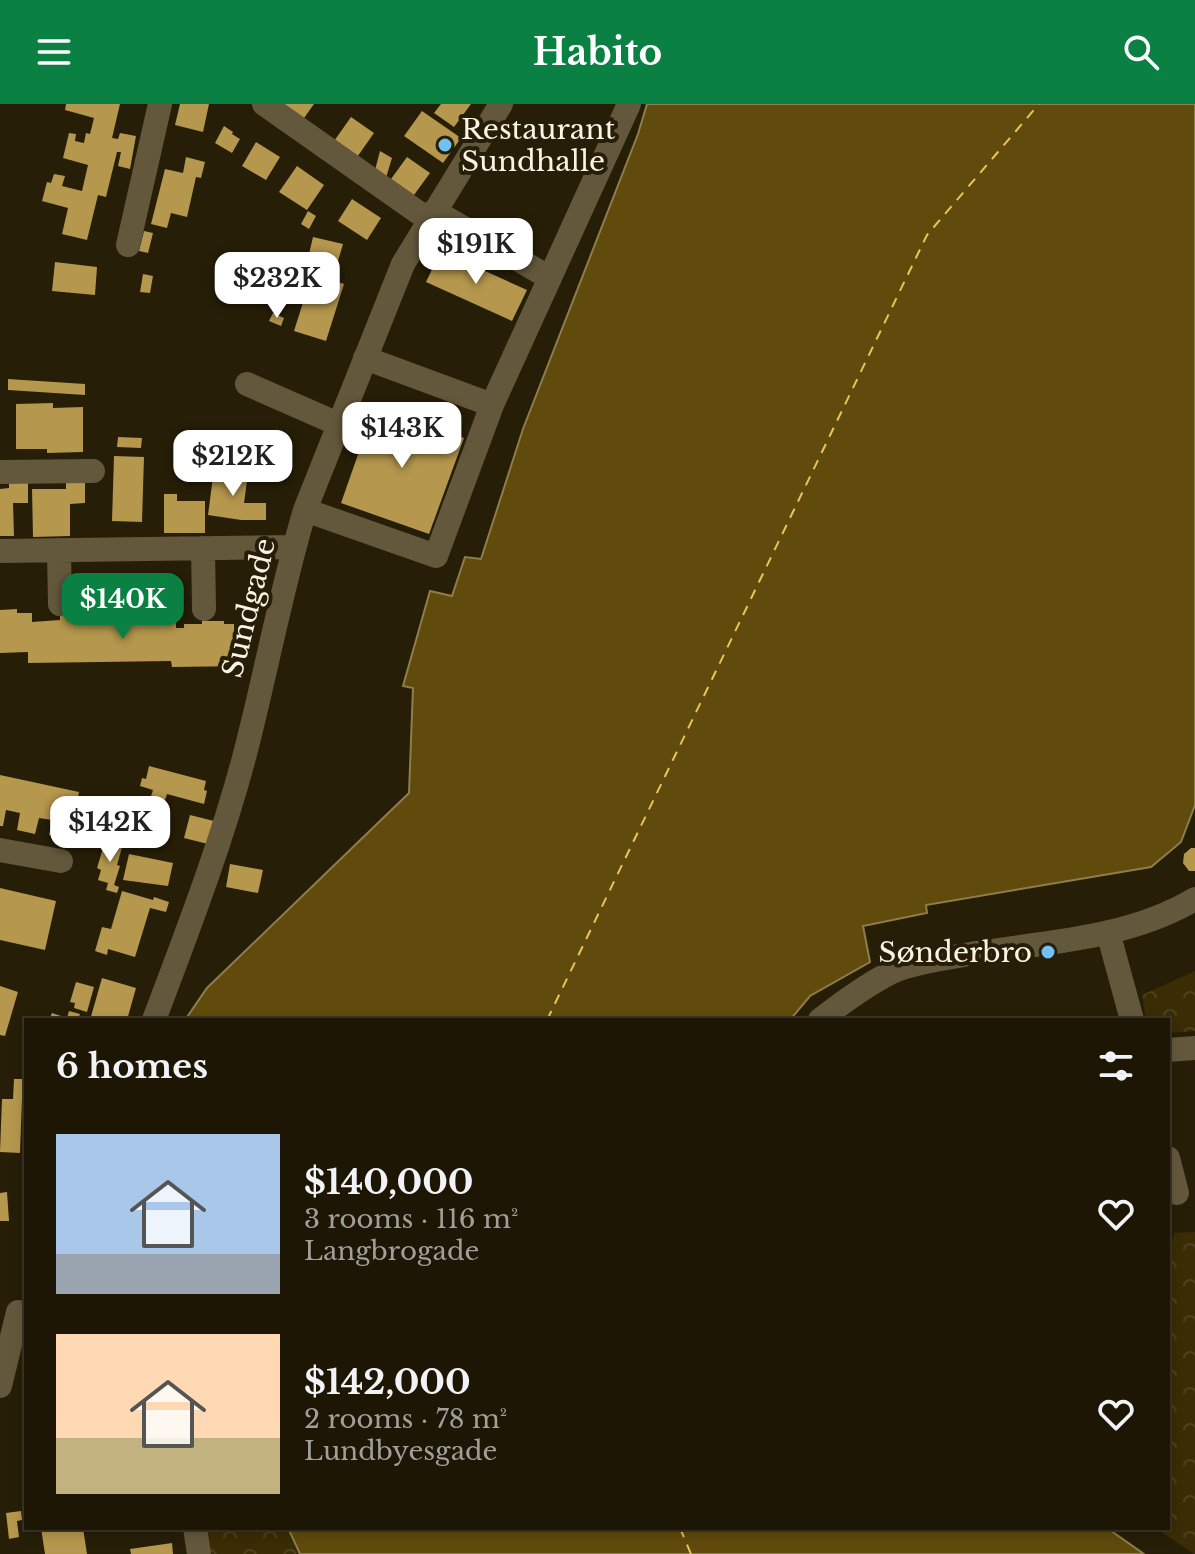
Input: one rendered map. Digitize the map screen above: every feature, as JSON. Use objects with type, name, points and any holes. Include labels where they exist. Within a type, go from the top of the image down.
[{"type":"street","points":[[128,245],[160,104]]},
{"type":"street","points":[[264,104],[432,215],[550,278]]},
{"type":"street","name":"Sundgade","points":[[155,1018],[221,837],[305,510],[403,264],[501,104]]},
{"type":"street","points":[[305,510],[436,556],[492,405],[629,104]]},
{"type":"street","points":[[365,358],[492,405]]},
{"type":"street","points":[[247,384],[338,424]]},
{"type":"street","points":[[0,472],[93,471]]},
{"type":"street","points":[[0,551],[294,547]]},
{"type":"street","points":[[203,548],[204,609]]},
{"type":"street","points":[[59,550],[60,604]]},
{"type":"street","points":[[0,850],[61,861]]},
{"type":"street","points":[[822,1018],[846,999],[894,971],[947,958],[1108,932],[1172,913],[1195,899]]},
{"type":"street","points":[[1108,932],[1131,1018]]},
{"type":"street","points":[[1170,1050],[1195,1048]]},
{"type":"street","points":[[1170,1166],[1177,1193]]},
{"type":"street","points":[[0,1386],[15,1310]]},
{"type":"street","points":[[195,1530],[199,1554]]},
{"type":"green space","points":[[1195,971],[1195,1031],[1170,1033],[1170,1018],[1146,1018],[1142,995]]},
{"type":"green space","points":[[1195,1232],[1195,1554],[1159,1530],[1170,1530],[1170,1244],[1174,1233]]},
{"type":"green space","points":[[189,1530],[288,1530],[298,1554],[195,1554]]},
{"type":"shaded area","points":[[647,104],[1195,104],[1195,805],[1181,842],[1151,867],[926,905],[927,913],[863,926],[870,962],[810,996],[792,1018],[186,1018],[207,988],[409,793],[413,688],[403,686],[430,591],[452,596],[465,557],[481,559],[523,429]]},
{"type":"shaded area","points":[[289,1530],[1110,1530],[1144,1554],[300,1554]]},
{"type":"building","points":[[66,104],[120,104],[112,138],[118,139],[120,133],[136,136],[130,169],[118,166],[121,152],[117,152],[106,197],[98,195],[87,240],[62,234],[68,208],[42,201],[47,182],[51,183],[54,174],[65,176],[62,186],[82,191],[88,165],[63,158],[69,133],[76,134],[75,141],[84,143],[94,118],[65,110]]},
{"type":"building","points":[[180,104],[209,104],[203,132],[175,125]]},
{"type":"building","points":[[283,104],[314,104],[304,118]]},
{"type":"building","points":[[441,104],[471,104],[454,127],[434,113]]},
{"type":"building","points":[[422,111],[461,138],[443,163],[404,136]]},
{"type":"building","points":[[351,117],[374,133],[355,160],[332,144]]},
{"type":"building","points":[[224,126],[240,139],[232,153],[215,143]]},
{"type":"building","points":[[256,142],[280,157],[266,180],[242,166]]},
{"type":"building","points":[[380,151],[392,158],[385,181],[374,174]]},
{"type":"building","points":[[186,157],[205,162],[201,178],[196,177],[187,217],[171,213],[167,228],[151,224],[165,169],[183,173]]},
{"type":"building","points":[[407,157],[430,173],[414,195],[391,179]]},
{"type":"building","points":[[297,166],[324,185],[307,210],[279,192]]},
{"type":"building","points":[[352,199],[381,218],[367,240],[338,221]]},
{"type":"building","points":[[308,211],[316,216],[309,229],[301,224]]},
{"type":"building","points":[[144,231],[153,233],[148,253],[139,251]]},
{"type":"building","points":[[313,237],[343,244],[338,261],[309,254]]},
{"type":"building","points":[[441,251],[527,290],[512,321],[426,282]]},
{"type":"building","points":[[55,262],[97,267],[95,295],[52,291]]},
{"type":"building","points":[[143,274],[153,276],[150,293],[140,292]]},
{"type":"building","points":[[312,274],[344,284],[326,341],[294,331]]},
{"type":"building","points":[[273,313],[284,318],[281,326],[269,321]]},
{"type":"building","points":[[8,379],[85,384],[85,395],[8,390]]},
{"type":"building","points":[[53,403],[53,408],[83,407],[83,452],[47,453],[47,449],[16,449],[16,404]]},
{"type":"building","points":[[375,406],[464,438],[429,534],[341,503]]},
{"type":"building","points":[[118,437],[142,438],[141,448],[117,447]]},
{"type":"building","points":[[114,456],[144,457],[142,522],[112,521]]},
{"type":"building","points":[[214,469],[248,473],[244,503],[266,503],[266,520],[208,515]]},
{"type":"building","points":[[9,481],[28,481],[28,503],[13,503],[14,536],[0,536],[0,489],[9,488]]},
{"type":"building","points":[[85,481],[85,503],[70,504],[70,536],[33,537],[32,489],[66,489],[66,482]]},
{"type":"building","points":[[164,494],[177,494],[177,501],[205,501],[205,533],[164,533]]},
{"type":"building","points":[[17,609],[17,613],[32,613],[32,622],[60,620],[60,615],[80,615],[81,620],[110,622],[110,619],[121,619],[121,614],[142,614],[142,619],[176,621],[176,628],[184,628],[184,624],[202,624],[202,621],[224,621],[224,624],[234,624],[234,628],[246,627],[246,666],[172,667],[171,661],[28,663],[28,652],[0,653],[0,610]]},
{"type":"building","points":[[149,766],[206,781],[204,804],[167,794],[165,800],[151,796],[153,790],[140,786],[142,778],[146,779]]},
{"type":"building","points":[[0,775],[79,792],[69,840],[49,835],[52,820],[39,818],[35,834],[17,830],[20,813],[6,810],[3,826],[0,826]]},
{"type":"building","points":[[190,815],[214,821],[208,844],[184,838]]},
{"type":"building","points":[[106,838],[123,844],[114,885],[119,887],[117,893],[106,890],[108,883],[98,880],[101,870],[97,868]]},
{"type":"building","points":[[1195,848],[1195,871],[1189,871],[1183,863],[1184,854]]},
{"type":"building","points":[[129,854],[173,863],[168,886],[123,880]]},
{"type":"building","points":[[230,864],[263,870],[258,893],[226,887]]},
{"type":"building","points":[[0,888],[56,901],[45,950],[0,940]]},
{"type":"building","points":[[122,891],[169,902],[166,912],[150,908],[135,957],[108,949],[107,955],[95,951],[102,927],[111,929]]},
{"type":"building","points":[[102,978],[136,988],[128,1018],[91,1018]]},
{"type":"building","points":[[76,982],[94,987],[87,1012],[74,1008],[75,1003],[70,1002]]},
{"type":"building","points":[[0,986],[18,992],[5,1036],[0,1035]]},
{"type":"building","points":[[69,1011],[80,1014],[79,1018],[67,1018]]},
{"type":"building","points":[[52,1013],[67,1018],[50,1018]]},
{"type":"building","points":[[14,1079],[24,1079],[20,1153],[0,1152],[2,1099],[13,1099]]},
{"type":"building","points":[[7,1192],[9,1221],[0,1221],[0,1193]]},
{"type":"building","points":[[21,1511],[22,1520],[17,1521],[19,1537],[9,1539],[6,1513]]},
{"type":"building","points":[[41,1530],[83,1530],[87,1554],[45,1554]]},
{"type":"building","points":[[172,1543],[173,1554],[131,1554],[130,1549]]},
{"type":"ferry route","points":[[548,1018],[927,235],[1039,104]]},
{"type":"ferry route","points":[[681,1530],[691,1554]]},
{"type":"place","name":"Restaurant Sundhalle","points":[[445,145]]},
{"type":"place","name":"Sønderbro","points":[[1048,952]]}]
